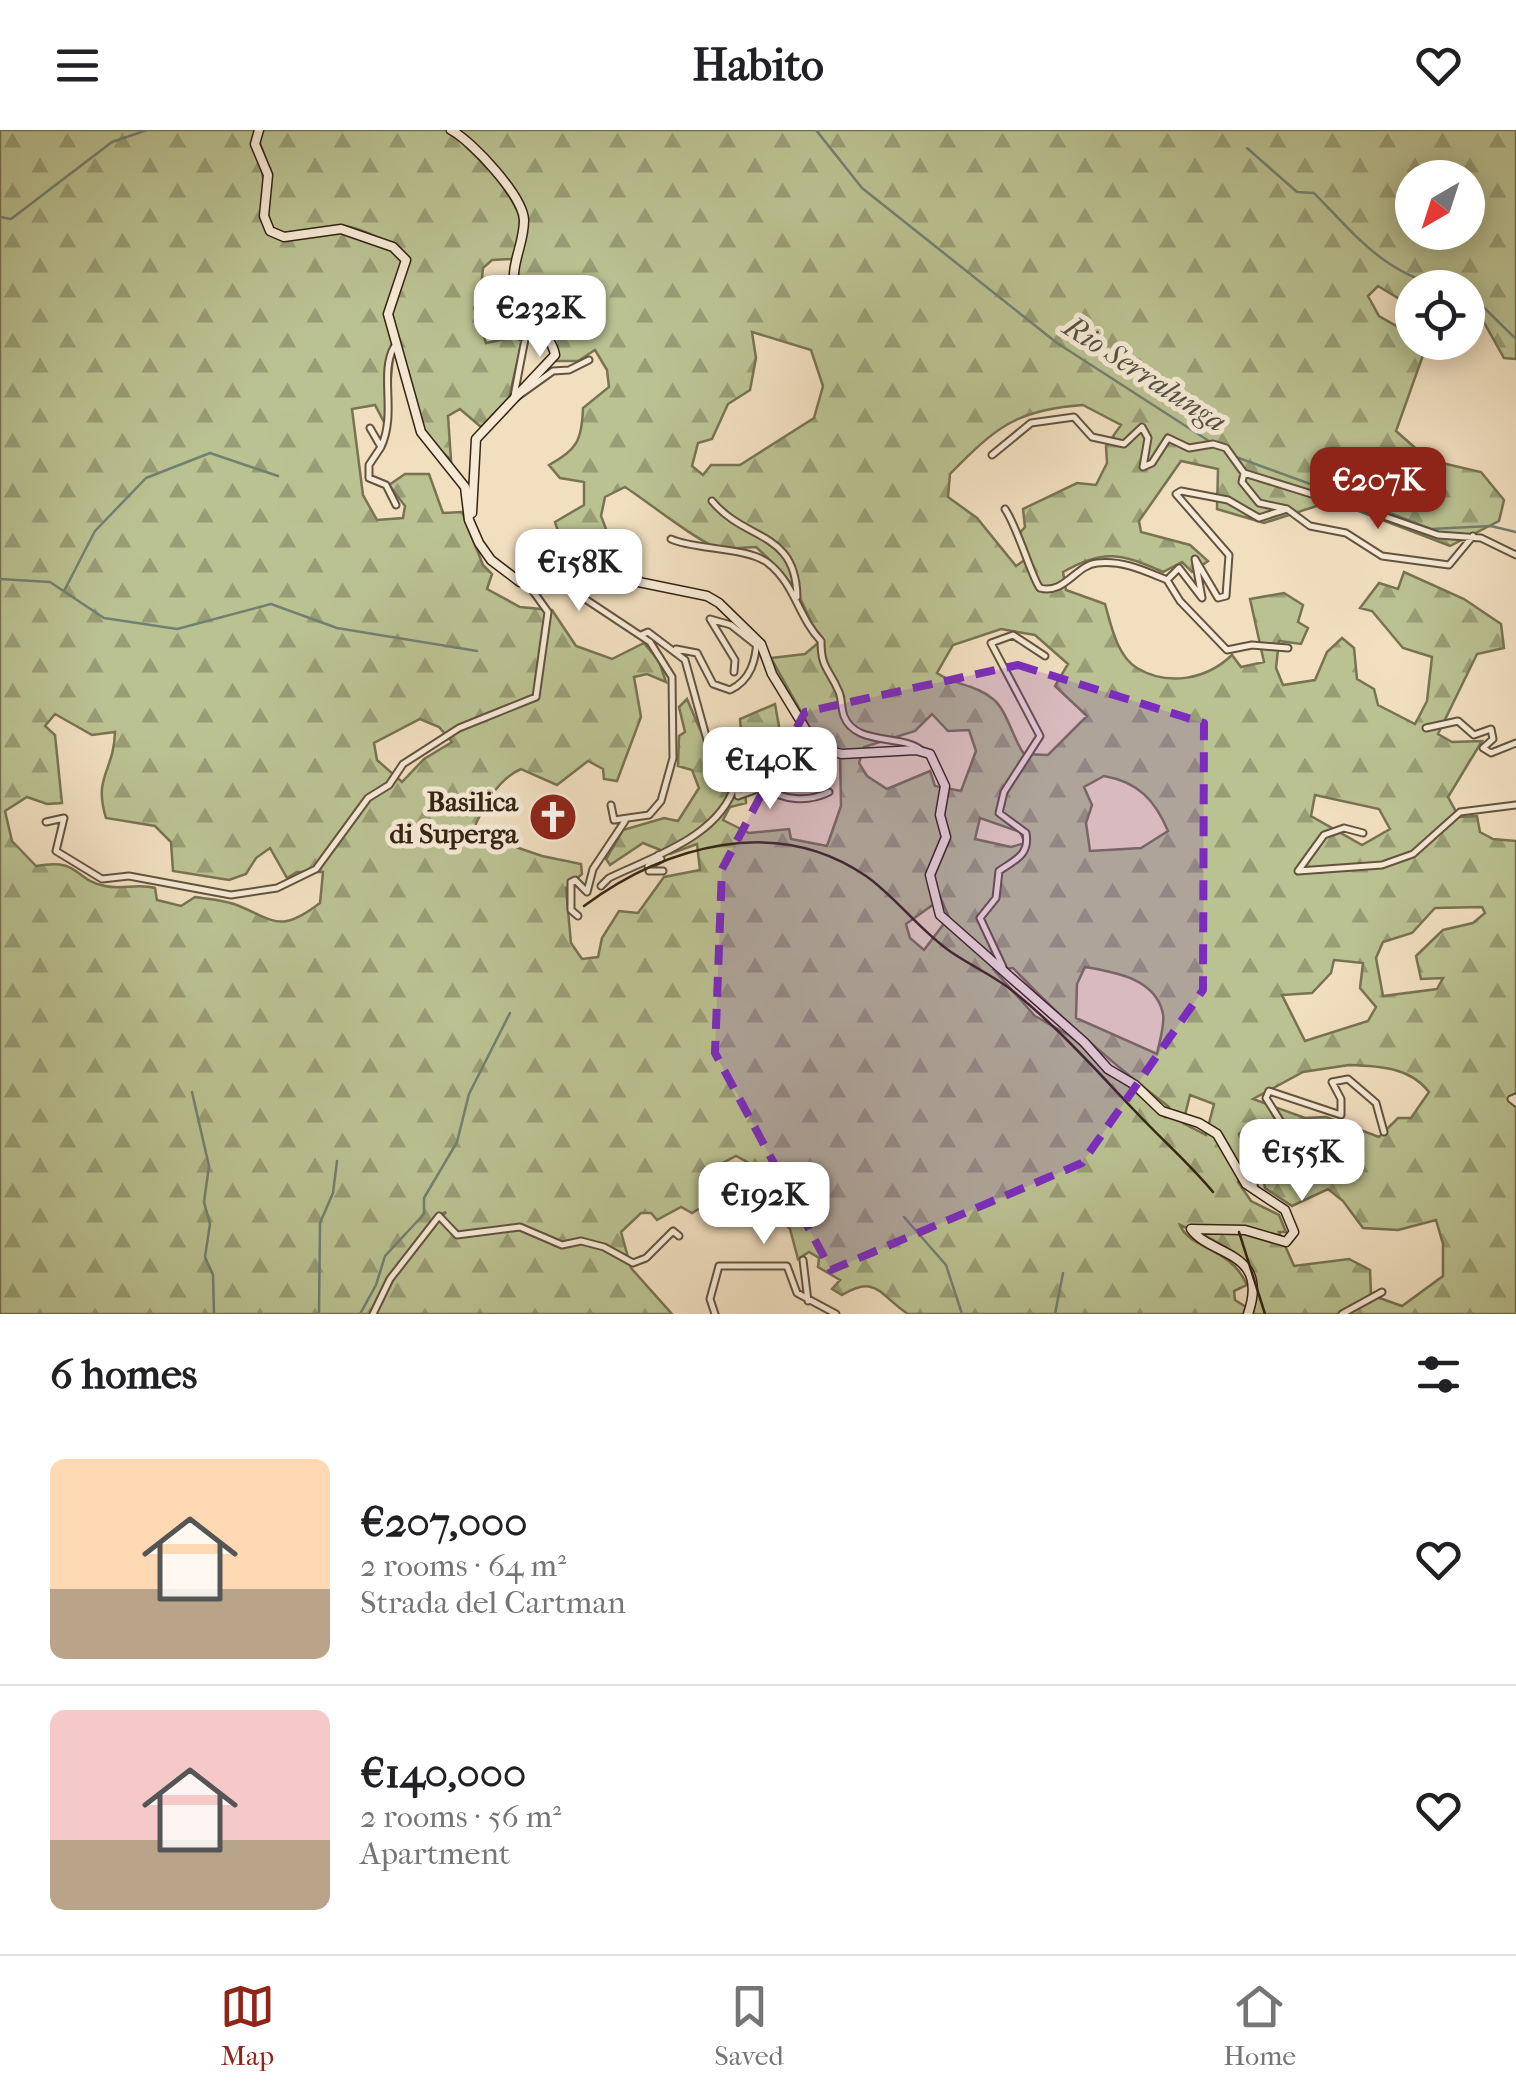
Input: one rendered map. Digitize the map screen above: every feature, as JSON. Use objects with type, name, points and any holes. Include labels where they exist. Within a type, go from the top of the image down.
[{"type":"street","points":[[259,130],[255,144],[268,175],[264,216],[270,231],[284,237],[341,229],[403,255],[405,273],[388,314],[394,347],[424,442],[456,470],[465,487],[469,520],[491,560],[516,580],[546,573],[619,578],[706,596],[756,642],[817,748],[842,754],[921,750]]},
{"type":"street","points":[[450,130],[474,146],[524,215],[513,279],[518,300],[552,342],[555,356],[476,438],[469,520]]},
{"type":"street","points":[[497,321],[525,339],[512,398]]},
{"type":"street","points":[[394,347],[388,367],[391,411],[381,447],[369,465],[370,478],[386,485],[396,505]]},
{"type":"street","points":[[512,398],[521,398],[553,372],[569,370],[589,360]]},
{"type":"street","points":[[992,454],[1031,423],[1074,417],[1092,436],[1124,444],[1140,427],[1146,429],[1143,467],[1152,462],[1168,438],[1188,448],[1214,444],[1226,448],[1244,473],[1318,496],[1351,500],[1375,513],[1438,535],[1472,536],[1516,555]]},
{"type":"street","points":[[370,428],[381,447]]},
{"type":"street","points":[[1244,473],[1242,482],[1259,503],[1287,509],[1310,526],[1346,533],[1382,556],[1430,566],[1449,565],[1472,536]]},
{"type":"street","points":[[1167,580],[1179,568],[1202,598],[1196,559],[1218,598],[1224,598],[1228,590],[1229,555],[1202,520],[1182,505],[1178,492],[1228,500],[1259,518],[1287,509]]},
{"type":"street","points":[[712,501],[735,522],[784,548],[796,584],[797,605]]},
{"type":"street","points":[[1006,509],[1030,559],[1032,581],[1040,588],[1056,588],[1099,562],[1145,568],[1167,580],[1180,602],[1226,650],[1252,645],[1288,648]]},
{"type":"street","points":[[671,539],[713,552],[755,555],[792,587],[797,605],[821,640],[821,664],[840,693],[844,718],[864,733],[921,750],[934,759],[945,786],[940,815],[946,837],[930,874],[940,916],[1084,1042],[1102,1065],[1136,1085],[1158,1109],[1212,1130],[1256,1194],[1285,1210],[1294,1232],[1286,1242],[1244,1230],[1203,1226],[1191,1232],[1241,1261],[1252,1284],[1248,1314]]},
{"type":"street","points":[[546,573],[641,635],[658,650],[672,677],[673,758],[657,809],[621,823],[594,866],[586,892],[571,881],[570,906],[574,917],[578,916]]},
{"type":"street","points":[[46,822],[64,818],[56,850],[102,879],[129,876],[242,895],[277,888],[316,870],[368,798],[389,784],[404,764],[459,728],[536,697],[548,612],[525,580]]},
{"type":"street","points":[[734,672],[735,660],[710,620],[731,625],[756,642]]},
{"type":"street","points":[[641,635],[648,632],[676,649],[697,653],[713,684],[730,690],[747,677],[757,655],[756,642]]},
{"type":"street","points":[[1010,978],[980,918],[996,898],[1000,871],[1020,859],[1026,846],[1026,832],[999,813],[1004,792],[1037,746],[1040,730],[991,643],[1013,634],[1045,656]]},
{"type":"street","points":[[676,649],[684,660],[709,746],[738,784],[737,794],[742,797],[764,787],[787,798],[813,798],[829,792]]},
{"type":"street","points":[[1426,728],[1460,721],[1473,735],[1492,730],[1493,739],[1483,746],[1492,752],[1516,743]]},
{"type":"street","points":[[602,886],[609,878],[688,842],[725,806],[734,780]]},
{"type":"street","points":[[611,805],[621,823]]},
{"type":"street","points":[[1363,834],[1344,828],[1324,835],[1298,871],[1382,864],[1413,854],[1460,812],[1516,805]]},
{"type":"street","points":[[658,855],[660,858],[649,869],[663,871]]},
{"type":"street","points":[[1256,1194],[1248,1138],[1296,1146],[1266,1098],[1269,1091],[1341,1115],[1341,1099],[1332,1082],[1348,1079],[1376,1102],[1384,1132]]},
{"type":"street","points":[[373,1314],[390,1279],[439,1216],[457,1235],[520,1226],[562,1245],[581,1241],[604,1247],[633,1263],[646,1258],[673,1231],[679,1236]]},
{"type":"street","points":[[803,1260],[808,1301]]},
{"type":"street","points":[[715,1314],[710,1299],[721,1265],[787,1266],[794,1289],[808,1301],[836,1314]]},
{"type":"street","points":[[1342,1314],[1382,1292]]},
{"type":"highlighted area","points":[[1018,665],[1204,723],[1203,990],[1082,1163],[831,1270],[715,1053],[722,869],[805,712]]},
{"type":"green space","points":[[0,130],[259,130],[254,137],[267,210],[276,236],[340,229],[400,253],[405,264],[388,324],[394,346],[386,426],[375,405],[352,409],[363,495],[377,520],[403,518],[405,506],[389,485],[405,474],[429,474],[443,513],[462,512],[483,565],[492,574],[487,589],[520,607],[552,610],[576,646],[612,659],[644,643],[659,661],[666,682],[647,674],[634,677],[641,717],[617,781],[604,779],[603,769],[588,761],[557,785],[521,769],[497,787],[472,832],[542,856],[581,864],[582,874],[566,888],[571,943],[582,959],[598,957],[602,938],[619,911],[638,913],[664,877],[700,870],[697,844],[670,854],[643,843],[610,865],[606,859],[623,830],[664,818],[678,821],[699,788],[692,770],[678,766],[679,736],[685,732],[679,707],[687,699],[714,762],[724,750],[742,744],[740,719],[775,704],[785,760],[798,765],[784,777],[755,777],[745,786],[746,803],[730,807],[723,820],[749,833],[789,829],[791,839],[827,846],[841,806],[840,750],[818,742],[771,658],[805,654],[818,643],[795,590],[756,547],[716,547],[625,487],[605,497],[601,516],[611,542],[587,559],[562,543],[555,522],[584,505],[584,482],[560,478],[549,465],[576,443],[583,408],[609,387],[607,370],[595,350],[578,361],[554,361],[556,355],[530,319],[515,288],[522,206],[453,130],[1516,130],[1516,359],[1504,358],[1485,324],[1485,270],[1395,270],[1395,296],[1378,286],[1368,296],[1379,316],[1395,325],[1395,360],[1421,360],[1396,431],[1429,460],[1481,472],[1504,500],[1499,521],[1450,546],[1351,508],[1326,503],[1264,523],[1217,509],[1218,469],[1181,461],[1139,521],[1141,532],[1190,545],[1208,561],[1192,572],[1182,562],[1163,572],[1112,556],[1090,560],[1063,572],[1066,590],[1105,604],[1116,639],[1130,663],[1149,674],[1175,679],[1211,670],[1232,655],[1241,667],[1264,662],[1250,599],[1284,593],[1303,605],[1298,622],[1308,628],[1301,644],[1279,641],[1276,668],[1283,685],[1315,680],[1327,652],[1342,638],[1354,648],[1357,679],[1374,689],[1378,705],[1415,724],[1427,701],[1432,657],[1403,648],[1372,611],[1360,608],[1379,583],[1398,589],[1404,572],[1464,599],[1501,624],[1504,648],[1477,654],[1438,734],[1452,742],[1482,741],[1448,797],[1459,817],[1477,816],[1480,832],[1493,839],[1516,841],[1516,1314],[1253,1314],[1255,1296],[1246,1267],[1224,1247],[1180,1225],[1192,1239],[1221,1255],[1240,1272],[1247,1285],[1234,1291],[1235,1300],[1246,1307],[1243,1314],[908,1314],[871,1287],[863,1286],[842,1295],[832,1289],[840,1280],[818,1267],[819,1258],[809,1252],[798,1259],[790,1229],[750,1186],[749,1163],[736,1156],[717,1166],[710,1202],[692,1213],[681,1207],[657,1220],[651,1213],[641,1213],[621,1232],[631,1268],[672,1314],[375,1314],[392,1280],[446,1212],[435,1217],[389,1278],[371,1314],[0,1314]],"holes":[[[752,332],[811,350],[823,386],[814,418],[740,465],[711,465],[703,475],[692,466],[698,443],[712,439],[728,404],[750,390],[756,358]],[[1083,405],[1121,425],[1106,446],[1107,463],[1096,485],[1077,483],[1023,509],[1025,527],[1017,536],[1026,559],[1016,566],[977,518],[948,497],[950,474],[995,433],[1040,411]],[[1001,629],[1035,635],[1068,664],[1055,686],[1087,716],[1048,755],[1024,754],[993,699],[937,673],[953,645]],[[55,714],[92,735],[115,732],[102,792],[106,818],[155,826],[171,842],[173,871],[229,880],[246,874],[256,858],[270,848],[287,878],[297,872],[323,872],[320,903],[294,919],[276,921],[234,904],[195,897],[181,906],[157,900],[155,888],[105,886],[69,867],[36,866],[12,841],[5,811],[27,797],[47,804],[62,803],[55,735],[45,726]],[[932,714],[948,731],[969,730],[976,751],[961,791],[935,786],[930,771],[887,789],[867,776],[859,763],[864,747],[915,731]],[[420,719],[439,727],[452,742],[424,759],[402,782],[377,760],[374,743]],[[1104,776],[1116,779],[1144,794],[1168,831],[1141,848],[1090,851],[1086,823],[1092,805],[1084,787]],[[1315,795],[1379,809],[1390,829],[1362,845],[1311,816]],[[980,818],[1020,832],[1025,843],[1011,847],[975,839]],[[941,899],[949,917],[924,950],[910,938],[906,924]],[[1482,907],[1485,913],[1473,923],[1443,930],[1416,956],[1421,979],[1443,978],[1437,989],[1383,996],[1376,958],[1383,942],[1412,933],[1435,908]],[[1334,960],[1363,963],[1360,988],[1376,1007],[1368,1021],[1305,1041],[1282,995],[1312,993],[1331,973]],[[1085,967],[1132,979],[1152,992],[1159,1002],[1163,1029],[1157,1054],[1076,1018],[1077,984]],[[1013,968],[1089,1041],[1169,1107],[1165,1117],[1070,1036],[1035,1016],[994,970]],[[1349,1065],[1403,1073],[1429,1092],[1411,1118],[1398,1118],[1379,1137],[1326,1117],[1305,1118],[1253,1099],[1303,1072]],[[1190,1095],[1214,1104],[1206,1135],[1183,1123]],[[1247,1126],[1277,1134],[1257,1147],[1265,1188],[1292,1206],[1328,1189],[1343,1201],[1363,1228],[1398,1230],[1436,1220],[1443,1244],[1443,1276],[1402,1306],[1371,1295],[1370,1270],[1349,1259],[1294,1266],[1279,1232],[1286,1232],[1279,1215],[1251,1201],[1238,1182],[1248,1165],[1239,1134]]]},
{"type":"green space","points":[[263,130],[447,130],[473,147],[520,207],[520,235],[512,259],[492,260],[483,268],[480,298],[474,308],[486,343],[514,337],[522,341],[509,398],[481,427],[460,409],[448,416],[451,460],[426,438],[392,314],[408,264],[403,251],[351,227],[289,233],[271,230],[266,216],[271,174],[258,138]]},
{"type":"waterway","points":[[0,217],[11,219],[112,142],[147,130]]},
{"type":"waterway","name":"Rio Serralunga","points":[[816,130],[862,188],[1057,343],[1212,443]]},
{"type":"waterway","points":[[1247,148],[1297,192],[1314,193],[1360,240],[1401,270]]},
{"type":"waterway","points":[[1485,309],[1516,339]]},
{"type":"waterway","points":[[64,591],[95,531],[146,478],[210,453],[278,476]]},
{"type":"waterway","name":"Rio Serralunga","points":[[1236,457],[1346,497]]},
{"type":"waterway","name":"Rio Serralunga","points":[[1359,501],[1431,529],[1491,526],[1516,532]]},
{"type":"waterway","points":[[0,579],[50,582],[104,618],[177,629],[271,604],[337,628],[477,651]]},
{"type":"waterway","points":[[360,1314],[376,1285],[385,1256],[424,1214],[424,1198],[457,1142],[469,1094],[510,1013]]},
{"type":"waterway","points":[[192,1092],[209,1166],[204,1202],[210,1224],[205,1257],[213,1275],[214,1314]]},
{"type":"waterway","points":[[319,1314],[320,1223],[333,1193],[337,1161]]},
{"type":"waterway","points":[[904,1217],[946,1265],[962,1314]]},
{"type":"waterway","points":[[1055,1314],[1063,1273]]},
{"type":"tram line","points":[[584,906],[650,867],[722,845],[759,842],[795,846],[831,857],[866,876],[939,943],[1026,1002],[1213,1192]]},
{"type":"tram line","points":[[1239,1232],[1265,1314]]},
{"type":"place","name":"Basilica di Superga","points":[[553,817]]}]
